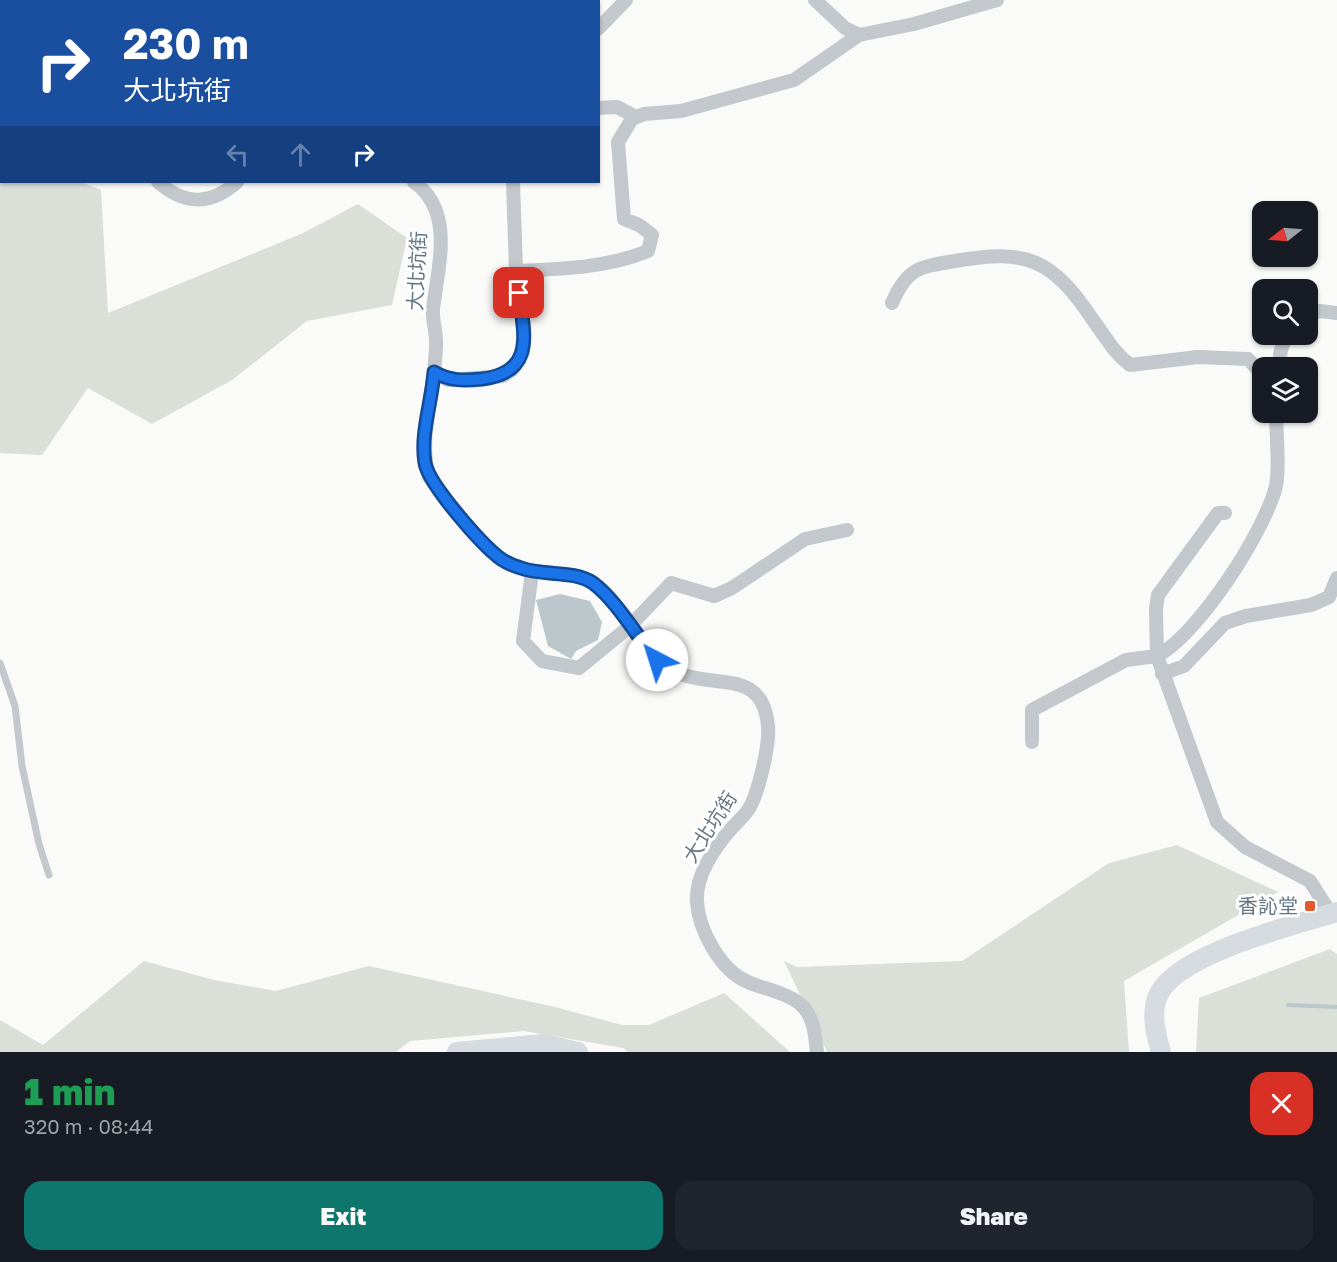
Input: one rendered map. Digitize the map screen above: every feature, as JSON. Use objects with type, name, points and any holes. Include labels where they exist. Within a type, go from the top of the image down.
[{"type":"street","points":[[600,27],[626,0]]},
{"type":"street","points":[[815,0],[845,28],[859,35]]},
{"type":"street","points":[[600,108],[617,107],[636,117],[681,111],[794,80],[859,35],[914,24],[997,0]]},
{"type":"street","points":[[516,271],[578,268],[625,260],[648,251],[652,235],[639,225],[624,219],[618,142],[636,117]]},
{"type":"street","points":[[160,183],[187,198],[209,200],[221,196],[236,183]]},
{"type":"street","name":"大北坑街","points":[[416,183],[423,188],[433,203],[440,220],[441,252],[433,312],[436,340],[434,372],[425,435],[424,460],[429,477],[500,558],[532,572],[575,577],[591,582],[657,660],[679,674],[747,685],[766,707],[769,729],[751,806],[712,856],[699,880],[697,902],[710,944],[729,972],[747,982],[784,995],[804,1008],[813,1024],[817,1052]]},
{"type":"street","points":[[434,372],[448,380],[503,376],[512,370],[520,357],[524,337],[516,271],[513,183]]},
{"type":"street","points":[[892,303],[902,280],[925,266],[991,255],[1035,260],[1055,272],[1080,301],[1118,356],[1131,365],[1222,356],[1248,359],[1252,363]]},
{"type":"street","points":[[1318,312],[1337,313]]},
{"type":"street","points":[[1032,741],[1032,710],[1126,660],[1157,656],[1172,649],[1230,578],[1261,522],[1276,485],[1275,423]]},
{"type":"street","points":[[1161,1052],[1154,1029],[1157,997],[1169,980],[1210,954],[1334,913],[1310,881],[1245,847],[1217,822],[1157,656],[1158,595],[1218,513],[1225,513]]},
{"type":"street","points":[[532,572],[523,641],[542,661],[579,668],[629,627],[671,583],[714,596],[732,588],[805,539],[847,530]]},
{"type":"street","points":[[1162,674],[1184,666],[1225,623],[1246,616],[1311,605],[1329,597],[1337,578]]},
{"type":"street","points":[[457,1052],[543,1044],[578,1052]]},
{"type":"lane","points":[[0,663],[15,706],[22,766],[39,844],[49,875]]},
{"type":"shaded area","points":[[0,183],[84,183],[101,190],[108,313],[301,234],[358,204],[407,238],[392,305],[307,321],[232,380],[152,424],[88,388],[42,455],[0,453]]},
{"type":"shaded area","points":[[560,594],[590,601],[602,622],[598,640],[576,651],[571,659],[548,646],[536,600]]},
{"type":"shaded area","points":[[1177,845],[1278,892],[1124,981],[1129,1052],[827,1052],[784,961],[797,967],[962,961],[1109,863]]},
{"type":"shaded area","points":[[1330,949],[1337,954],[1337,1052],[1196,1052],[1199,998]]},
{"type":"shaded area","points":[[144,961],[214,980],[276,991],[369,966],[555,1007],[622,1025],[649,1025],[724,993],[790,1052],[628,1052],[623,1048],[524,1031],[410,1041],[396,1052],[0,1052],[0,1020],[43,1045]]},
{"type":"waterway","points":[[1288,1005],[1337,1007]]},
{"type":"place","name":"香訫堂","points":[[1310,906]]},
{"type":"route","points":[[519,293],[524,337],[520,357],[512,370],[503,376],[468,380],[448,380],[434,372],[425,435],[424,460],[429,477],[500,558],[513,566],[532,572],[575,577],[591,582],[608,599],[657,660]]}]
